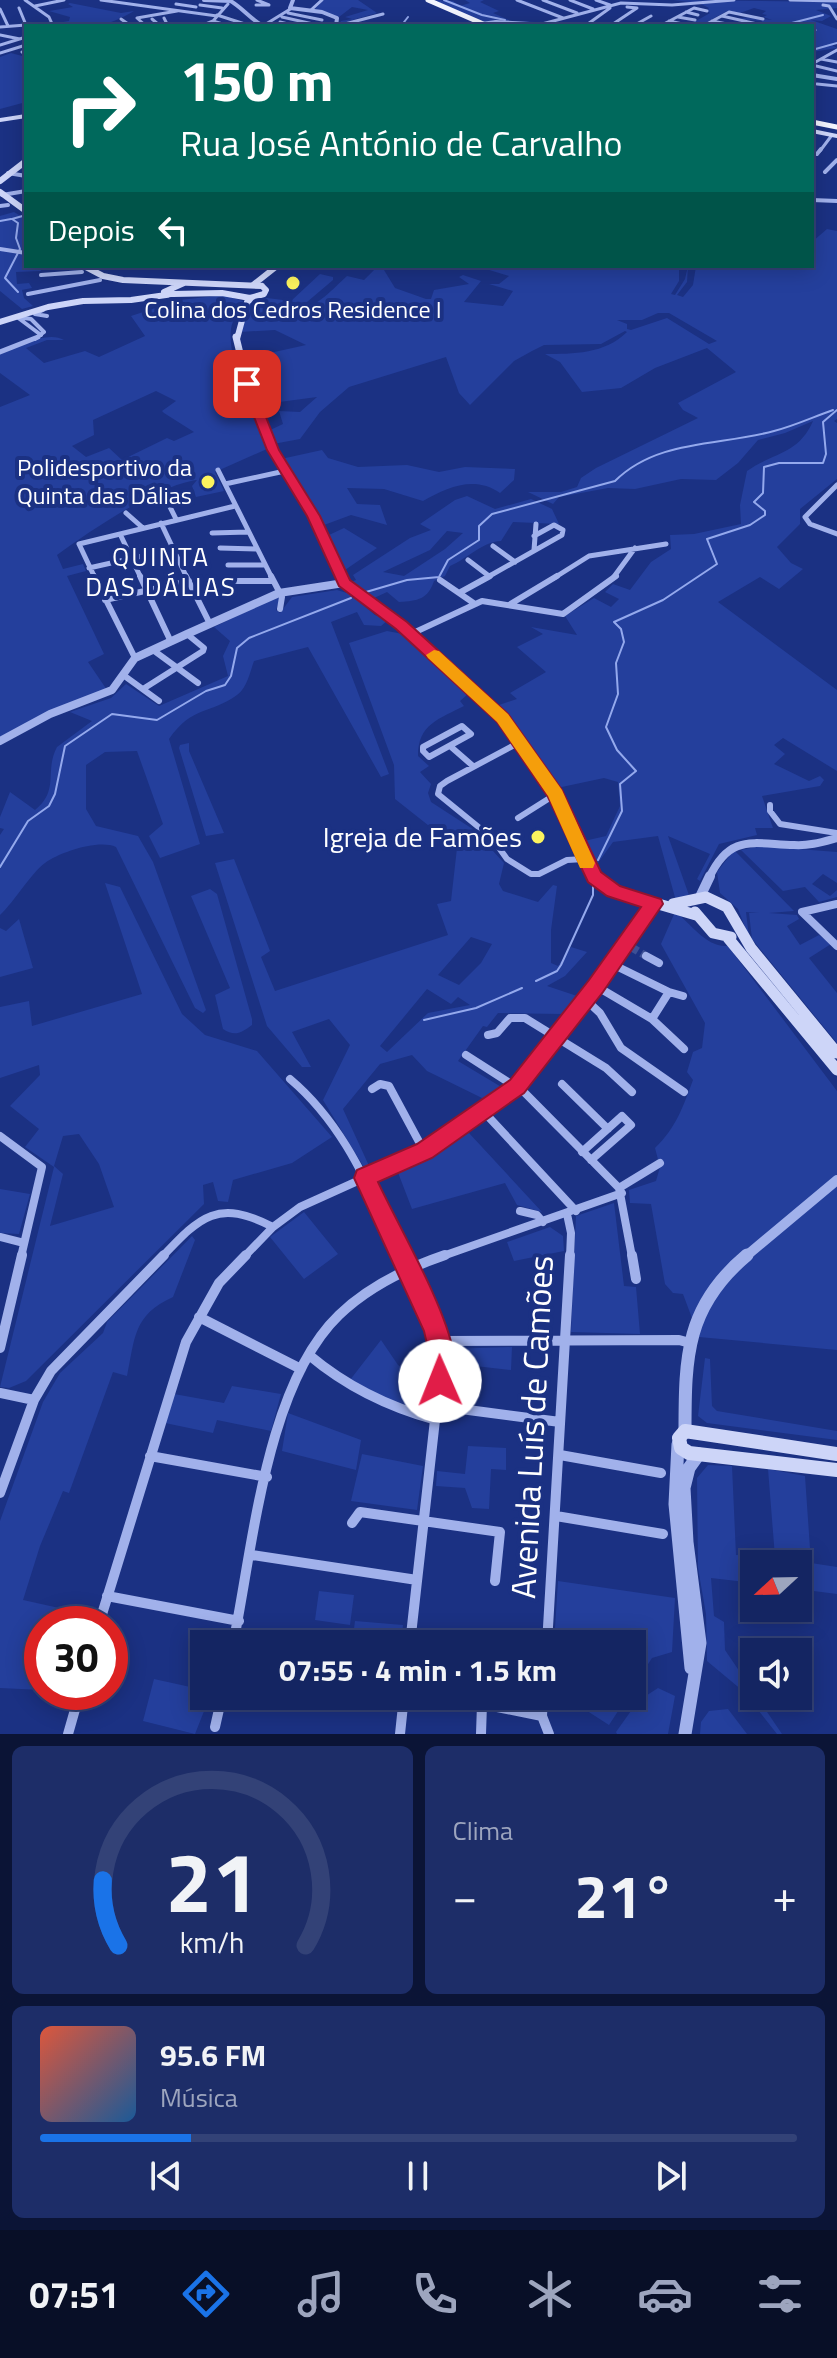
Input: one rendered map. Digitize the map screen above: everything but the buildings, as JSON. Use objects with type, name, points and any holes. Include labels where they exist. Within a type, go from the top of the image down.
[{"type":"highway","points":[[421,0],[475,24]]},
{"type":"highway","points":[[428,0],[483,24]]},
{"type":"highway","points":[[814,126],[836,132]]},
{"type":"main road","points":[[0,121],[24,117]]},
{"type":"main road","points":[[0,181],[2,173],[24,159]]},
{"type":"main road","points":[[1,195],[8,205],[24,213]]},
{"type":"main road","points":[[1,195],[24,213]]},
{"type":"main road","points":[[246,298],[238,290],[274,268]]},
{"type":"main road","points":[[83,269],[117,279],[262,286],[282,268]]},
{"type":"main road","points":[[83,269],[100,280],[191,295],[214,292],[246,298],[266,292],[262,286]]},
{"type":"main road","points":[[0,321],[66,300],[140,296],[172,290],[188,283]]},
{"type":"main road","points":[[188,283],[199,290],[191,295]]},
{"type":"main road","points":[[0,321],[54,306],[172,290]]},
{"type":"main road","points":[[246,298],[237,328],[239,355],[254,407],[285,471],[314,516],[344,583],[411,634],[503,718],[556,794],[584,859],[602,885],[696,915],[713,933],[728,938],[837,1070]]},
{"type":"main road","points":[[660,905],[698,898],[719,901],[735,916],[739,931],[837,1053]]},
{"type":"main road","points":[[696,915],[698,898]]},
{"type":"main road","points":[[728,938],[739,931]]},
{"type":"main road","points":[[722,1456],[729,1451],[724,1436]]},
{"type":"main road","points":[[837,1454],[724,1436],[682,1437],[684,1451],[837,1470]]},
{"type":"street","points":[[25,0],[50,18],[52,24]]},
{"type":"street","points":[[34,6],[64,0]]},
{"type":"street","points":[[101,0],[177,11],[225,5]]},
{"type":"street","points":[[167,9],[183,0],[196,6],[225,5]]},
{"type":"street","points":[[204,0],[244,8],[249,18],[258,24]]},
{"type":"street","points":[[256,3],[274,4],[265,0]]},
{"type":"street","points":[[293,0],[289,7],[292,11],[331,24]]},
{"type":"street","points":[[311,10],[322,0]]},
{"type":"street","points":[[518,1],[526,0]]},
{"type":"street","points":[[543,0],[581,13]]},
{"type":"street","points":[[570,0],[595,9]]},
{"type":"street","points":[[596,0],[610,5]]},
{"type":"street","points":[[622,0],[631,3]]},
{"type":"street","points":[[670,0],[690,3]]},
{"type":"street","points":[[482,24],[542,24],[610,5],[730,0]]},
{"type":"street","points":[[790,0],[829,6],[837,19]]},
{"type":"street","points":[[111,1],[108,6],[171,14]]},
{"type":"street","points":[[518,1],[564,18]]},
{"type":"street","points":[[814,3],[837,1]]},
{"type":"street","points":[[613,24],[637,8],[626,6],[631,3]]},
{"type":"street","points":[[176,4],[225,5],[247,24]]},
{"type":"street","points":[[212,24],[225,5]]},
{"type":"street","points":[[588,24],[610,5]]},
{"type":"street","points":[[19,8],[26,24]]},
{"type":"street","points":[[664,24],[694,8],[707,11]]},
{"type":"street","points":[[266,24],[281,20],[292,11],[311,10],[335,17],[337,24]]},
{"type":"street","points":[[144,24],[137,18],[143,15],[164,18],[177,11]]},
{"type":"street","points":[[686,12],[698,15]]},
{"type":"street","points":[[708,24],[729,12],[763,19]]},
{"type":"street","points":[[567,24],[581,13]]},
{"type":"street","points":[[1,14],[8,26]]},
{"type":"street","points":[[345,24],[383,14]]},
{"type":"street","points":[[637,24],[651,16]]},
{"type":"street","points":[[721,16],[757,24]]},
{"type":"street","points":[[678,17],[695,20]]},
{"type":"street","points":[[164,18],[167,24]]},
{"type":"street","points":[[121,19],[128,24]]},
{"type":"street","points":[[152,19],[158,24]]},
{"type":"street","points":[[314,24],[331,19]]},
{"type":"street","points":[[281,20],[305,24]]},
{"type":"street","points":[[281,20],[291,24]]},
{"type":"street","points":[[669,21],[682,24]]},
{"type":"street","points":[[712,21],[727,24]]},
{"type":"street","points":[[0,27],[24,25]]},
{"type":"street","points":[[0,35],[20,39]]},
{"type":"street","points":[[0,49],[24,38]]},
{"type":"street","points":[[0,49],[24,46]]},
{"type":"street","points":[[814,64],[837,52]]},
{"type":"street","points":[[821,59],[837,62]]},
{"type":"street","points":[[814,65],[837,71]]},
{"type":"street","points":[[814,75],[837,79]]},
{"type":"street","points":[[817,86],[837,89]]},
{"type":"street","points":[[817,154],[836,132]]},
{"type":"street","points":[[825,172],[837,160]]},
{"type":"street","points":[[2,173],[24,179]]},
{"type":"street","points":[[1,195],[24,191]]},
{"type":"street","points":[[814,201],[837,201]]},
{"type":"street","points":[[0,206],[8,205]]},
{"type":"street","points":[[0,249],[24,253]]},
{"type":"street","points":[[41,275],[83,269]]},
{"type":"street","points":[[28,294],[100,280]]},
{"type":"street","points":[[47,316],[35,314],[54,306]]},
{"type":"street","points":[[17,317],[41,335]]},
{"type":"street","points":[[17,317],[34,320],[43,331],[41,335]]},
{"type":"street","points":[[0,352],[41,335]]},
{"type":"street","points":[[218,470],[279,593],[283,602],[280,609]]},
{"type":"street","points":[[225,484],[285,471]]},
{"type":"street","points":[[837,485],[806,514],[806,521],[810,524],[837,534]]},
{"type":"street","points":[[163,493],[176,519]]},
{"type":"street","points":[[135,658],[79,544],[235,506]]},
{"type":"street","points":[[126,513],[143,528]]},
{"type":"street","points":[[161,523],[210,624]]},
{"type":"street","points":[[534,550],[536,524]]},
{"type":"street","points":[[459,593],[562,535],[563,530],[554,525],[534,536]]},
{"type":"street","points":[[212,533],[248,532]]},
{"type":"street","points":[[120,534],[171,642]]},
{"type":"street","points":[[509,605],[589,556],[666,544]]},
{"type":"street","points":[[493,546],[515,562]]},
{"type":"street","points":[[220,548],[257,549]]},
{"type":"street","points":[[411,634],[482,601],[563,614],[617,575],[635,548]]},
{"type":"street","points":[[89,568],[173,549]]},
{"type":"street","points":[[468,560],[489,576]]},
{"type":"street","points":[[228,565],[265,565]]},
{"type":"street","points":[[440,580],[475,604]]},
{"type":"street","points":[[105,600],[189,581]]},
{"type":"street","points":[[237,581],[273,581]]},
{"type":"street","points":[[0,741],[50,714],[112,690],[127,665],[135,658],[187,634],[279,593],[344,583]]},
{"type":"street","points":[[143,689],[204,649],[187,634]]},
{"type":"street","points":[[153,650],[198,683]]},
{"type":"street","points":[[126,677],[159,701]]},
{"type":"street","points":[[462,726],[471,734],[450,746],[429,757],[423,751],[423,747],[462,726]]},
{"type":"street","points":[[520,742],[440,786],[438,794],[492,838],[507,859],[531,874],[539,874],[567,860],[584,859]]},
{"type":"street","points":[[450,746],[473,766]]},
{"type":"street","points":[[518,818],[556,794]]},
{"type":"street","points":[[770,805],[770,811],[780,824],[837,836]]},
{"type":"street","points":[[698,898],[725,850],[734,845],[763,842],[810,847],[837,836]]},
{"type":"street","points":[[710,873],[711,886],[719,901]]},
{"type":"street","points":[[837,904],[802,912],[837,946]]},
{"type":"street","points":[[104,1606],[186,1342],[219,1283],[273,1227],[300,1207],[424,1151],[484,1112],[517,1086],[660,905]]},
{"type":"street","points":[[646,956],[659,963]]},
{"type":"street","points":[[612,964],[683,996]]},
{"type":"street","points":[[596,986],[652,1019],[684,1049]]},
{"type":"street","points":[[652,1019],[669,992]]},
{"type":"street","points":[[586,1000],[600,1009],[614,1039],[635,1059],[684,1092]]},
{"type":"street","points":[[488,1035],[497,1033],[515,1017],[525,1018],[606,1068],[632,1092]]},
{"type":"street","points":[[466,1055],[517,1086],[620,1190],[636,1279]]},
{"type":"street","points":[[290,1079],[307,1091],[334,1124],[365,1178],[440,1341],[442,1357],[438,1406],[412,1630]]},
{"type":"street","points":[[372,1089],[380,1084],[389,1086],[424,1151]]},
{"type":"street","points":[[562,1084],[608,1129]]},
{"type":"street","points":[[484,1112],[572,1212]]},
{"type":"street","points":[[582,1152],[622,1116],[631,1125],[591,1160]]},
{"type":"street","points":[[0,1136],[42,1167],[4,1314],[0,1348]]},
{"type":"street","points":[[237,1630],[267,1477],[284,1411],[301,1369],[328,1325],[348,1307],[408,1268],[572,1212],[620,1190],[660,1163]]},
{"type":"street","points":[[692,1679],[675,1504],[690,1343],[700,1309],[721,1277],[837,1180]]},
{"type":"street","points":[[520,1211],[537,1215],[543,1222]]},
{"type":"street","points":[[0,1493],[2,1480],[34,1400],[51,1371],[197,1221],[222,1212],[257,1218],[273,1227]]},
{"type":"street","name":"Avenida Luís de Camões","points":[[548,1630],[572,1212]]},
{"type":"street","points":[[0,1237],[24,1243]]},
{"type":"street","points":[[199,1317],[301,1369]]},
{"type":"street","points":[[440,1341],[690,1343]]},
{"type":"street","points":[[309,1355],[330,1375],[384,1403],[436,1420]]},
{"type":"street","points":[[0,1393],[34,1400]]},
{"type":"street","points":[[438,1406],[560,1422]]},
{"type":"street","points":[[685,1734],[700,1645],[699,1616],[687,1547],[685,1479],[690,1461],[699,1454]]},
{"type":"street","points":[[560,1455],[661,1473]]},
{"type":"street","points":[[150,1456],[267,1477]]},
{"type":"street","points":[[352,1523],[360,1512],[500,1532],[495,1581]]},
{"type":"street","points":[[556,1516],[663,1534]]},
{"type":"street","points":[[252,1555],[417,1580]]},
{"type":"street","points":[[107,1596],[239,1621]]},
{"type":"street","points":[[68,1734],[75,1710]]},
{"type":"street","points":[[215,1727],[219,1710]]},
{"type":"street","points":[[400,1734],[403,1710]]},
{"type":"street","points":[[481,1734],[482,1710]]},
{"type":"street","points":[[512,1710],[542,1716]]},
{"type":"street","points":[[542,1710],[549,1734]]},
{"type":"shaded area","points":[[323,0],[358,0],[377,13],[339,24],[352,19],[345,17],[368,10],[352,7],[339,17],[315,9]]},
{"type":"shaded area","points":[[433,0],[453,1],[460,6],[470,3],[465,0],[484,0],[480,2],[499,11],[493,13],[511,21],[536,22],[481,22]]},
{"type":"shaded area","points":[[673,0],[837,2],[837,8],[816,10],[831,16],[822,21],[811,20],[837,29],[837,42],[832,45],[837,48],[814,52],[814,31],[817,30],[814,24],[761,24],[762,21],[736,19],[772,20],[763,17],[767,15],[762,14],[766,11],[754,8],[740,13],[727,11],[704,24],[691,24],[710,13],[706,11],[709,8],[699,3]]},
{"type":"shaded area","points":[[68,4],[121,13],[134,11],[105,24],[67,24],[63,22],[69,21],[70,17],[49,11],[73,7]]},
{"type":"shaded area","points":[[11,53],[24,56],[24,103],[0,109],[0,57]]},
{"type":"shaded area","points":[[14,212],[24,218],[24,268],[40,268],[41,271],[16,272],[17,284],[29,283],[32,288],[22,290],[24,298],[33,306],[22,309],[0,291],[0,216]]},
{"type":"shaded area","points":[[827,229],[837,231],[837,419],[834,421],[837,423],[837,479],[800,509],[800,524],[777,547],[791,563],[803,569],[779,589],[760,577],[718,602],[837,690],[837,771],[783,738],[774,745],[785,754],[774,764],[809,781],[820,776],[824,780],[820,786],[762,796],[773,828],[755,828],[757,835],[719,844],[700,881],[697,879],[710,854],[668,836],[690,898],[676,901],[658,836],[613,842],[598,863],[593,861],[584,841],[606,836],[620,806],[618,782],[604,778],[557,788],[496,706],[517,699],[510,693],[546,672],[517,647],[543,634],[531,627],[577,635],[565,616],[594,598],[611,607],[619,599],[605,592],[613,584],[630,590],[651,562],[671,549],[670,535],[694,534],[741,524],[740,505],[747,471],[793,447],[813,421],[758,440],[738,463],[716,480],[681,479],[635,489],[608,488],[559,497],[553,504],[528,492],[561,492],[577,487],[581,478],[596,468],[698,418],[683,410],[678,403],[736,372],[707,348],[655,368],[621,388],[582,392],[560,362],[545,354],[599,349],[618,339],[625,331],[601,344],[544,345],[514,361],[470,405],[459,393],[446,357],[349,387],[320,412],[300,439],[273,444],[268,431],[283,424],[279,411],[300,412],[317,397],[257,405],[243,359],[306,345],[275,330],[239,332],[251,302],[267,298],[291,301],[320,274],[333,277],[307,302],[290,307],[306,307],[328,294],[347,276],[364,280],[376,268],[384,270],[395,288],[426,299],[431,299],[434,290],[469,284],[459,277],[463,275],[481,281],[464,302],[503,306],[513,291],[489,284],[499,284],[509,276],[483,268],[679,268],[679,281],[671,294],[675,295],[688,268],[687,282],[677,295],[683,297],[693,285],[696,268],[814,268],[814,240]],"holes":[[[658,313],[669,313],[717,341],[709,344],[667,318],[631,330],[627,329],[627,324],[617,320],[642,320]]]},
{"type":"shaded area","points":[[224,295],[243,301],[231,329],[233,357],[267,449],[215,472],[224,491],[196,497],[192,486],[197,480],[163,490],[124,510],[57,555],[63,569],[83,564],[86,571],[67,576],[104,654],[88,662],[107,690],[0,738],[0,407],[30,395],[0,373],[0,353],[32,340],[57,337],[64,340],[47,340],[26,348],[44,363],[85,351],[99,357],[145,336],[131,316],[180,300]],"holes":[[[156,391],[176,401],[162,411],[194,432],[174,441],[167,438],[122,460],[109,448],[86,457],[72,446],[94,435],[93,420]]]},
{"type":"shaded area","points":[[322,450],[328,458],[358,467],[407,465],[439,472],[465,467],[515,469],[514,480],[500,493],[481,485],[461,485],[423,501],[384,489],[347,488],[357,504],[380,505],[387,525],[351,515],[324,525],[281,459]]},
{"type":"shaded area","points":[[467,496],[495,509],[531,499],[552,509],[559,524],[513,522],[501,541],[487,544],[450,566],[445,576],[434,581],[429,592],[417,600],[399,602],[387,592],[372,599],[351,582],[356,580],[353,575],[410,538],[431,530],[420,524],[455,500]],"holes":[[[447,531],[463,533],[404,576],[383,572],[430,550]]]},
{"type":"shaded area","points":[[344,528],[377,548],[345,570],[329,535]]},
{"type":"shaded area","points":[[337,590],[350,594],[375,615],[388,620],[381,626],[364,625],[357,612],[331,622],[389,774],[381,777],[308,647],[254,661],[240,692],[194,715],[169,739],[200,844],[160,858],[149,836],[163,824],[137,751],[105,752],[86,765],[86,809],[96,826],[138,836],[153,862],[206,1010],[203,1013],[195,1008],[116,847],[90,846],[45,863],[0,915],[0,835],[4,829],[0,828],[0,817],[10,792],[35,810],[43,803],[50,788],[53,756],[57,747],[92,721],[70,712],[111,698],[126,684],[159,706],[228,676],[223,656],[230,641],[214,627],[276,597],[280,598],[276,610],[280,613],[292,597]]},
{"type":"shaded area","points":[[387,631],[403,634],[468,694],[460,701],[464,706],[432,724],[419,745],[418,756],[429,766],[420,772],[431,784],[428,793],[431,802],[485,837],[485,851],[493,851],[504,863],[499,884],[503,891],[538,902],[553,885],[557,886],[551,930],[551,963],[558,966],[571,947],[587,952],[565,976],[547,986],[577,996],[564,1014],[498,1013],[487,1027],[483,1026],[458,1061],[503,1088],[484,1103],[482,1098],[427,1071],[412,1055],[380,1064],[343,1109],[370,1168],[365,1169],[323,1100],[350,1045],[329,1019],[292,1032],[311,1067],[302,1067],[267,1026],[215,863],[234,859],[270,951],[261,957],[275,991],[448,935],[437,904],[451,901],[457,848],[395,799],[394,765],[349,643]],"holes":[[[471,937],[492,944],[481,963],[459,985],[438,975]],[[427,989],[451,1004],[458,997],[470,1005],[428,1013],[387,1052],[380,1046]]]},
{"type":"shaded area","points":[[189,743],[189,751],[224,833],[206,836],[179,748]]},
{"type":"shaded area","points":[[760,846],[837,852],[837,883],[823,874],[812,884],[830,896],[837,890],[837,897],[819,902],[805,887],[783,891],[741,850]]},
{"type":"shaded area","points":[[734,850],[794,911],[769,913],[797,915],[799,919],[787,926],[800,945],[819,935],[831,944],[809,958],[837,993],[837,1043],[752,939],[749,913],[759,913],[746,912],[749,937],[738,909],[720,893],[717,872]]},
{"type":"shaded area","points":[[105,883],[120,887],[182,1014],[205,1035],[257,1051],[332,1137],[292,1163],[233,1180],[228,1202],[218,1201],[213,1182],[203,1185],[204,1204],[26,1381],[9,1388],[0,1387],[54,1167],[25,1147],[39,1129],[10,1106],[40,1075],[39,1065],[0,1078],[0,1007],[29,1001],[32,1026],[142,994]],"holes":[[[79,1134],[99,1164],[114,1207],[50,1226],[63,1174],[54,1166],[63,1136]]]},
{"type":"shaded area","points":[[210,889],[217,894],[252,1019],[252,1025],[238,1033],[223,1029],[215,995],[230,988],[191,896]]},
{"type":"shaded area","points":[[675,912],[706,939],[720,946],[728,946],[837,1091],[837,1350],[699,1337],[683,1294],[673,1293],[665,1284],[651,1204],[630,1203],[629,1190],[656,1181],[660,1167],[655,1148],[678,1117],[693,1080],[687,1072],[693,1052],[702,1048],[705,1023],[661,944]]},
{"type":"shaded area","points":[[19,919],[33,968],[0,977],[0,928],[6,931]]},
{"type":"shaded area","points":[[469,1133],[542,1212],[517,1205],[505,1183],[412,1209],[397,1170]]},
{"type":"shaded area","points":[[0,1189],[30,1194],[19,1234],[0,1233]]},
{"type":"shaded area","points":[[614,1203],[624,1286],[636,1287],[640,1334],[571,1332],[576,1216]]},
{"type":"shaded area","points":[[304,1212],[338,1254],[304,1279],[270,1237]]},
{"type":"shaded area","points":[[550,1227],[563,1236],[564,1251],[514,1261],[507,1242]]},
{"type":"shaded area","points":[[192,1236],[195,1240],[173,1297],[143,1320],[135,1339],[127,1376],[113,1372],[69,1493],[63,1491],[40,1546],[23,1600],[50,1606],[24,1606],[24,1689],[0,1688],[0,1521],[43,1402],[60,1373],[103,1333],[107,1322]]},
{"type":"shaded area","points":[[381,1340],[398,1365],[431,1387],[427,1415],[405,1410],[350,1380]]},
{"type":"shaded area","points":[[512,1347],[511,1370],[449,1363],[448,1349]]},
{"type":"shaded area","points":[[705,1358],[710,1359],[712,1406],[717,1411],[837,1431],[837,1440],[707,1423],[698,1416]]},
{"type":"shaded area","points":[[232,1386],[281,1394],[271,1431],[217,1420],[213,1433],[165,1423],[174,1394],[224,1403]]},
{"type":"shaded area","points":[[288,1413],[361,1440],[356,1470],[282,1451]]},
{"type":"shaded area","points":[[468,1446],[506,1448],[506,1470],[491,1469],[489,1509],[472,1508],[465,1488],[436,1486],[437,1471],[465,1474]]},
{"type":"shaded area","points":[[362,1454],[423,1466],[417,1510],[351,1501]]},
{"type":"shaded area","points":[[708,1465],[732,1466],[740,1581],[711,1578],[714,1616],[724,1622],[725,1650],[740,1672],[740,1688],[707,1661],[706,1614],[698,1568],[697,1478]]},
{"type":"shaded area","points":[[768,1469],[805,1476],[810,1550],[774,1550]]},
{"type":"shaded area","points":[[812,1563],[837,1567],[837,1594],[812,1591]]},
{"type":"shaded area","points":[[558,1581],[675,1598],[672,1652],[652,1658],[646,1667],[646,1630],[555,1630]]},
{"type":"shaded area","points":[[319,1591],[354,1595],[350,1625],[315,1620]]},
{"type":"shaded area","points":[[355,1621],[403,1625],[402,1630],[354,1630]]},
{"type":"shaded area","points":[[154,1679],[190,1687],[190,1710],[204,1710],[195,1734],[143,1721]]},
{"type":"shaded area","points":[[658,1688],[675,1696],[668,1734],[617,1734],[632,1710],[646,1710],[646,1696]]},
{"type":"shaded area","points":[[728,1709],[747,1734],[700,1734],[701,1722],[709,1711]]},
{"type":"shaded area","points":[[586,1710],[619,1710],[609,1725]]},
{"type":"shaded area","points":[[758,1710],[766,1710],[782,1734],[777,1734]]},
{"type":"waterway","points":[[444,0],[482,15],[505,20]]},
{"type":"waterway","points":[[788,24],[823,15]]},
{"type":"waterway","points":[[403,24],[408,17]]},
{"type":"waterway","points":[[814,49],[837,43]]},
{"type":"waterway","points":[[18,292],[5,278],[20,249],[16,238],[18,223],[12,219],[24,216]]},
{"type":"waterway","points":[[0,221],[11,219]]},
{"type":"waterway","points":[[366,592],[407,580],[439,577],[448,560],[479,540],[479,526],[492,514],[615,481],[632,467],[670,451],[774,431],[833,410]]},
{"type":"waterway","points":[[598,860],[622,811],[620,784],[636,771],[617,750],[606,727],[618,694],[616,663],[624,642],[621,629],[614,622],[663,600],[717,564],[707,539],[750,525],[765,515],[765,511],[754,502],[763,493],[764,467],[779,463],[823,463],[826,454],[823,422],[837,410]]},
{"type":"waterway","points":[[0,867],[28,821],[49,806],[55,794],[65,746],[112,714],[157,720],[206,691],[225,685],[231,676],[237,648],[249,638],[351,598]]},
{"type":"waterway","points":[[536,981],[557,971],[561,965],[593,895],[593,884]]},
{"type":"waterway","points":[[424,1020],[476,1008],[522,988]]},
{"type":"tunnel","points":[[631,947],[646,956]]},
{"type":"slow traffic","points":[[434,655],[503,718],[556,794],[586,863]]},
{"type":"place","name":"Colina dos Cedros Residence I","points":[[293,283]]},
{"type":"place","name":"Polidesportivo da Quinta das Dálias","points":[[208,482]]},
{"type":"place","name":"Igreja de Famões","points":[[538,837]]},
{"type":"district","name":"QUINTA DAS DÁLIAS","points":[[161,572]]},
{"type":"route","points":[[247,384],[266,436],[314,516],[344,583],[385,611],[503,718],[556,794],[589,869],[602,885],[654,904],[596,986],[517,1086],[484,1112],[424,1151],[365,1178],[440,1341],[440,1381]]}]
